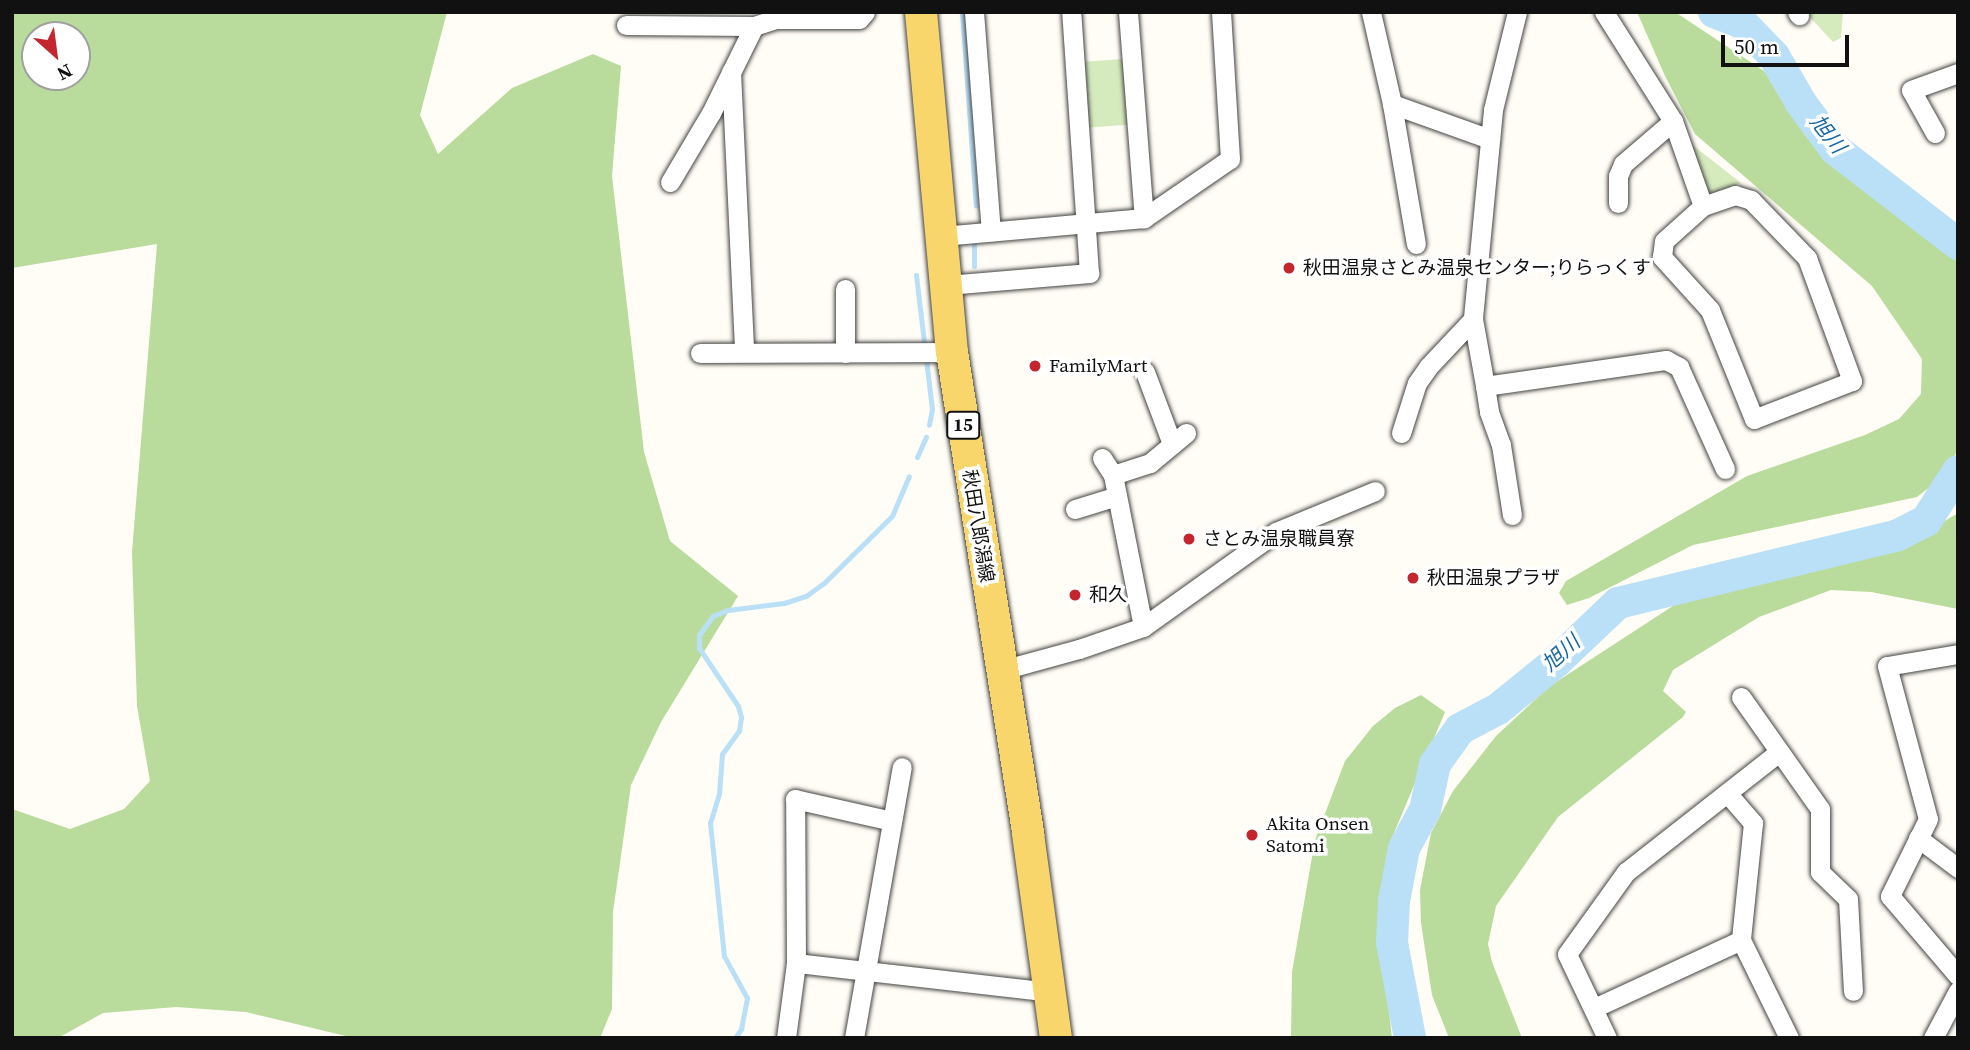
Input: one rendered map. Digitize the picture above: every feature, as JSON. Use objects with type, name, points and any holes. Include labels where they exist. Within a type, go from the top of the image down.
[{"type":"main road","name":"秋田八郎潟線","points":[[921,12],[947,285],[934,353],[1002,670],[1056,1038]]},
{"type":"street","points":[[626,25],[754,26],[775,19],[859,19],[865,12]]},
{"type":"street","points":[[974,12],[991,231]]},
{"type":"street","points":[[947,285],[1089,272],[1088,224],[1070,12]]},
{"type":"street","points":[[1128,12],[1144,218]]},
{"type":"street","points":[[942,236],[1144,218],[1230,159],[1221,12]]},
{"type":"street","points":[[1371,12],[1392,104],[1416,244]]},
{"type":"street","points":[[1512,515],[1501,445],[1489,412],[1473,319],[1493,110],[1517,12]]},
{"type":"street","points":[[1604,12],[1673,121],[1703,206]]},
{"type":"street","points":[[670,182],[754,26]]},
{"type":"street","points":[[731,72],[744,351]]},
{"type":"street","points":[[1935,133],[1910,90],[1958,74]]},
{"type":"street","points":[[1392,104],[1490,139]]},
{"type":"street","points":[[1618,203],[1618,176],[1623,164],[1673,121]]},
{"type":"street","points":[[1735,195],[1751,200],[1807,258],[1853,381],[1754,419],[1710,310],[1662,257],[1664,241],[1703,206],[1735,195]]},
{"type":"street","points":[[845,289],[845,353]]},
{"type":"street","points":[[1401,433],[1417,383],[1427,367],[1473,319]]},
{"type":"street","points":[[700,353],[934,353]]},
{"type":"street","points":[[1485,386],[1666,360],[1679,367],[1725,469]]},
{"type":"street","points":[[1113,475],[1150,463],[1179,438],[1146,372]]},
{"type":"street","points":[[1102,458],[1113,475],[1143,627]]},
{"type":"street","points":[[1002,670],[1079,649],[1143,627],[1276,532],[1375,491]]},
{"type":"street","points":[[1075,509],[1117,496]]},
{"type":"street","points":[[1958,654],[1887,666],[1928,819],[1890,896],[1958,976]]},
{"type":"street","points":[[1741,697],[1821,808],[1821,872],[1848,899],[1853,991]]},
{"type":"street","points":[[1607,1038],[1567,954],[1626,872],[1779,752]]},
{"type":"street","points":[[854,1038],[902,767]]},
{"type":"street","points":[[1727,793],[1753,823],[1741,940],[1789,1038]]},
{"type":"street","points":[[786,1038],[796,962],[795,799],[892,821]]},
{"type":"street","points":[[1918,838],[1958,868]]},
{"type":"street","points":[[1594,1009],[1741,940]]},
{"type":"street","points":[[796,962],[1051,992]]},
{"type":"street","points":[[1933,1038],[1958,991]]},
{"type":"green space","points":[[12,12],[447,12],[420,115],[438,154],[512,88],[593,54],[621,66],[612,176],[644,452],[670,541],[738,596],[661,722],[631,785],[613,912],[612,1009],[600,1038],[354,1038],[246,1012],[176,1007],[103,1013],[58,1038],[12,1038],[12,809],[70,829],[124,809],[150,781],[137,706],[132,552],[157,244],[12,268]]},
{"type":"green space","points":[[1637,12],[1675,12],[1764,71],[1785,90],[1820,150],[1952,254],[1958,264],[1958,449],[1944,476],[1917,497],[1693,545],[1589,598],[1567,605],[1559,593],[1566,581],[1747,476],[1865,435],[1899,419],[1921,394],[1922,359],[1872,286],[1695,134],[1665,76]]},
{"type":"green space","points":[[1805,12],[1843,12],[1841,38],[1833,42]]},
{"type":"green space","points":[[1123,59],[1128,125],[1086,128],[1081,62]]},
{"type":"green space","points":[[1690,143],[1741,183],[1715,194],[1703,187]]},
{"type":"green space","points":[[1958,513],[1958,609],[1871,592],[1831,590],[1759,617],[1673,670],[1663,691],[1686,712],[1683,717],[1558,817],[1496,906],[1488,944],[1492,962],[1522,1038],[1449,1038],[1432,995],[1421,923],[1420,890],[1431,833],[1453,791],[1496,736],[1550,686],[1679,602],[1729,586],[1903,546]]},
{"type":"green space","points":[[1421,695],[1445,712],[1391,840],[1384,873],[1382,948],[1392,1038],[1291,1038],[1292,972],[1315,840],[1345,761],[1373,726],[1395,708]]},
{"type":"waterway","points":[[962,12],[976,205]]},
{"type":"waterway","name":"旭川","points":[[1714,12],[1742,23],[1774,56],[1801,103],[1835,149],[1958,244]]},
{"type":"waterway","points":[[974,242],[974,266]]},
{"type":"waterway","points":[[916,275],[932,409],[929,425]]},
{"type":"waterway","points":[[917,457],[926,437]]},
{"type":"waterway","name":"旭川","points":[[1410,1038],[1392,943],[1394,901],[1404,848],[1425,810],[1435,764],[1460,729],[1498,709],[1557,661],[1618,603],[1896,536],[1926,521],[1958,471]]},
{"type":"waterway","points":[[735,1038],[741,1029],[747,998],[724,956],[710,823],[719,794],[722,754],[739,731],[741,717],[738,706],[699,648],[699,635],[713,616],[728,610],[784,603],[806,596],[824,583],[892,516],[909,476]]},
{"type":"place","name":"秋田温泉さとみ温泉センター;りらっくす","points":[[1289,268]]},
{"type":"place","name":"FamilyMart","points":[[1035,366]]},
{"type":"place","name":"さとみ温泉職員寮","points":[[1189,539]]},
{"type":"place","name":"秋田温泉プラザ","points":[[1413,578]]},
{"type":"place","name":"和久","points":[[1075,595]]},
{"type":"place","name":"Akita Onsen Satomi","points":[[1252,835]]}]
